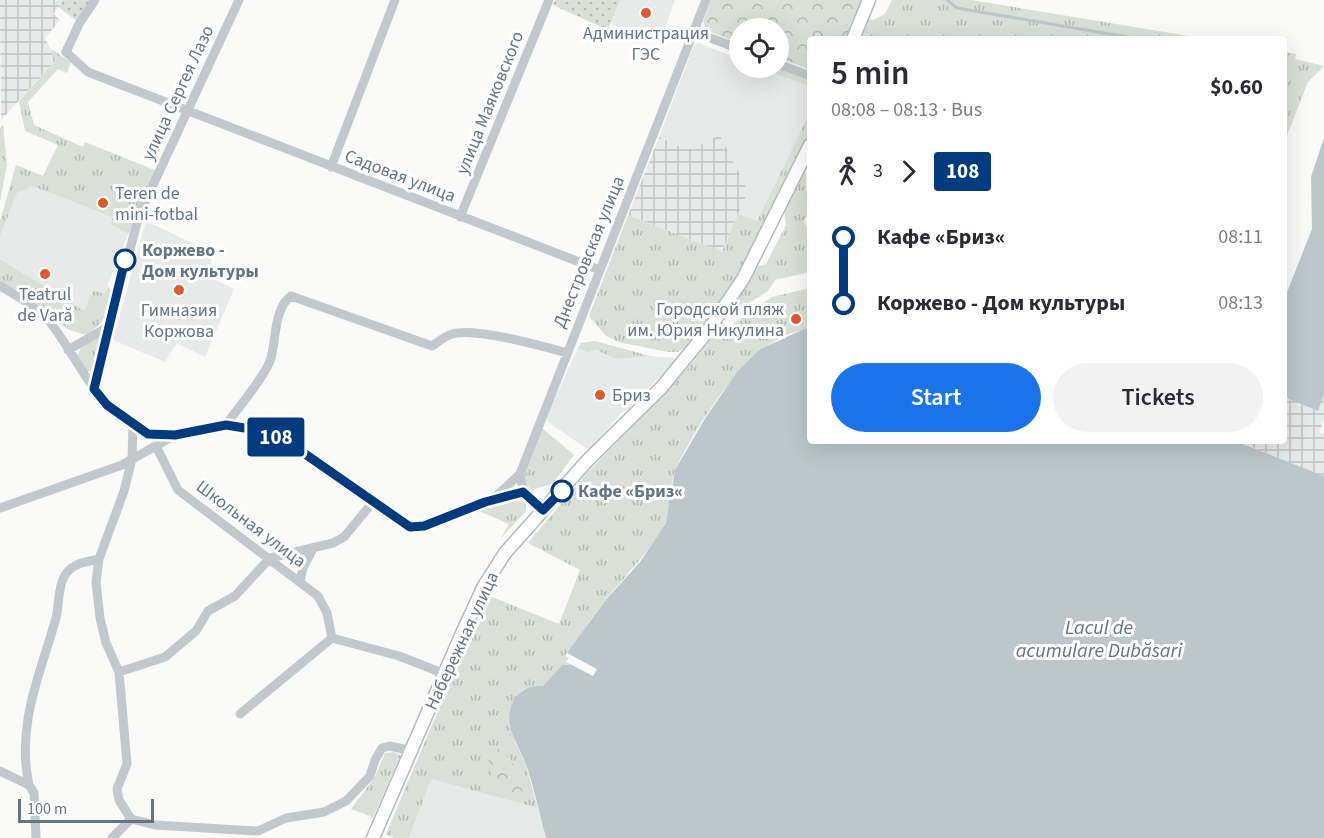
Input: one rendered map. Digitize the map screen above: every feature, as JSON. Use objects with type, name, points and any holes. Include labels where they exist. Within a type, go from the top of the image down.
[{"type":"street","name":"Садовая улица","points":[[95,0],[79,24],[66,52],[88,72],[600,270]]},
{"type":"street","name":"улица Сергея Лазо","points":[[94,389],[139,215],[239,0]]},
{"type":"street","points":[[331,167],[395,0]]},
{"type":"street","name":"улица Маяковского","points":[[460,217],[549,0]]},
{"type":"street","name":"Днестровская улица","points":[[520,474],[706,0]]},
{"type":"street","points":[[854,36],[869,0]]},
{"type":"street","points":[[694,32],[729,45]]},
{"type":"street","points":[[789,68],[807,75]]},
{"type":"street","name":"Набережная улица","points":[[378,836],[445,674],[493,570],[505,553],[587,460],[661,388],[707,332],[743,279],[807,151]]},
{"type":"street","points":[[0,286],[27,302],[48,320],[107,405],[133,426],[148,434],[175,435],[226,425],[251,429],[285,440],[326,465],[373,502],[410,527],[424,526],[492,500],[523,492]]},
{"type":"street","points":[[226,425],[271,361],[280,314],[286,300],[291,296],[432,345],[452,334],[466,333],[521,341],[567,353]]},
{"type":"street","points":[[68,351],[110,326]]},
{"type":"street","points":[[133,426],[132,459],[124,491],[99,559],[96,582],[100,618],[106,643],[119,672],[127,764],[117,789],[119,800],[131,819],[155,825],[258,831],[286,818],[324,812],[346,801],[370,776],[382,748],[390,746],[412,751]]},
{"type":"street","points":[[0,508],[132,459],[175,435]]},
{"type":"street","name":"Школьная улица","points":[[156,446],[178,490],[318,596],[327,613],[332,638]]},
{"type":"street","points":[[520,474],[523,492],[543,510]]},
{"type":"street","points":[[492,500],[520,474]]},
{"type":"street","points":[[119,672],[165,657],[196,631],[208,611],[235,596],[270,558],[333,543],[344,537],[373,502]]},
{"type":"street","points":[[300,581],[303,568],[314,546]]},
{"type":"street","points":[[36,838],[34,793],[29,785],[25,766],[27,712],[57,615],[63,578],[74,565],[99,559]]},
{"type":"street","points":[[240,714],[332,638],[399,656],[445,674]]},
{"type":"street","points":[[0,771],[29,785]]},
{"type":"street","points":[[112,838],[131,819]]},
{"type":"shaded area","points":[[0,0],[64,0],[53,14],[60,20],[45,38],[56,60],[1,120]]},
{"type":"shaded area","points":[[620,0],[675,0],[660,43],[611,24]]},
{"type":"shaded area","points":[[699,43],[729,55],[729,78],[787,78],[807,86],[807,118],[757,222],[738,214],[747,191],[720,135],[693,149],[682,148],[659,137],[694,45]]},
{"type":"shaded area","points":[[720,135],[748,191],[722,252],[628,215],[659,137],[682,148],[692,149]]},
{"type":"shaded area","points":[[32,186],[113,217],[111,225],[128,234],[104,294],[85,312],[0,259],[0,236],[17,193]]},
{"type":"shaded area","name":"Гимназия Коржова","points":[[146,221],[213,253],[208,276],[234,289],[205,357],[177,343],[165,362],[113,340]]},
{"type":"shaded area","points":[[578,348],[588,351],[595,350],[615,359],[640,355],[674,358],[674,362],[629,409],[620,414],[590,451],[548,422],[546,417]]},
{"type":"shaded area","points":[[1324,395],[1324,420],[1319,432],[1324,434],[1324,476],[1243,444],[1287,444],[1287,398],[1318,411]]},
{"type":"shaded area","points":[[431,779],[539,808],[546,838],[409,838]]},
{"type":"green space","points":[[64,0],[91,0],[77,21],[58,7]]},
{"type":"green space","points":[[555,0],[620,0],[608,30],[553,5]]},
{"type":"green space","points":[[711,0],[864,0],[849,36],[807,36],[807,69],[789,62],[789,18],[729,18],[729,39],[708,31],[703,22]]},
{"type":"green space","points":[[892,0],[971,0],[1189,36],[862,36],[869,19],[873,20],[885,14]]},
{"type":"green space","points":[[51,49],[71,62],[67,73],[58,69],[28,102],[34,125],[83,147],[85,142],[157,171],[128,234],[111,225],[113,217],[32,186],[17,193],[0,236],[0,221],[16,165],[43,176],[58,145],[25,131],[19,101],[56,60]]},
{"type":"green space","points":[[1287,52],[1296,54],[1295,59],[1324,66],[1308,82],[1287,135]]},
{"type":"green space","points":[[789,73],[807,80],[807,86],[787,78],[789,78]]},
{"type":"green space","points":[[807,118],[807,139],[743,273],[691,344],[678,352],[668,352],[618,342],[605,335],[589,316],[628,215],[722,252],[738,214],[757,221]]},
{"type":"green space","points":[[3,125],[7,164],[0,202],[0,128]]},
{"type":"green space","points":[[805,164],[807,216],[804,220],[807,228],[807,273],[775,280],[768,291],[722,320],[756,267],[766,264],[786,225],[784,210]]},
{"type":"green space","name":"Teren de mini-fotbal","points":[[87,187],[126,202],[119,219],[80,204]]},
{"type":"green space","points":[[0,259],[84,311],[94,290],[104,294],[108,286],[112,293],[104,317],[97,327],[86,335],[67,329],[27,296],[0,282]]},
{"type":"green space","points":[[807,289],[807,330],[789,334],[769,346],[749,362],[730,382],[698,427],[676,468],[669,512],[664,526],[567,653],[573,656],[569,665],[562,665],[543,686],[522,690],[515,699],[515,742],[525,762],[538,808],[431,779],[409,838],[394,838],[386,834],[487,595],[559,624],[580,570],[528,543],[586,474],[687,369],[711,339],[772,297]]},
{"type":"green space","points":[[98,337],[101,338],[92,371],[87,371],[77,357],[81,348]]},
{"type":"green space","points":[[595,341],[650,356],[615,359],[596,350],[588,352],[578,348],[581,343]]},
{"type":"green space","points":[[542,428],[574,455],[553,483],[532,490],[524,484],[524,477]]},
{"type":"green space","points":[[512,500],[526,502],[526,511],[501,538],[509,524],[477,510]]},
{"type":"green space","points":[[492,746],[513,763],[520,776],[526,788],[517,794],[509,795],[496,784],[489,764]]},
{"type":"green space","points":[[394,752],[401,755],[373,817],[351,809],[375,777],[385,753]]},
{"type":"water","points":[[1324,138],[1324,395],[1318,411],[1287,398],[1287,292],[1312,229],[1311,177]]},
{"type":"water","name":"Lacul de acumulare Dubăsari","points":[[807,329],[807,444],[1243,444],[1324,476],[1324,838],[546,838],[528,770],[512,732],[510,714],[512,704],[523,690],[543,686],[562,665],[569,665],[573,657],[567,653],[605,601],[640,562],[666,523],[675,470],[706,417],[738,371],[759,350]]},
{"type":"pier","points":[[567,653],[597,669],[593,676],[566,662],[569,658],[565,656]]},
{"type":"waterway","points":[[947,0],[957,8],[1121,36]]},
{"type":"bus line","name":"108","points":[[125,260],[94,389],[107,405],[133,426],[148,434],[175,435],[226,425],[251,429],[285,440],[326,465],[373,502],[410,527],[424,526],[485,502],[523,492],[543,510],[562,491]]},
{"type":"place","name":"Администрация ГЭС","points":[[646,13]]},
{"type":"place","name":"Teren de mini-fotbal","points":[[103,203]]},
{"type":"place","name":"Коржево - Дом культуры","points":[[125,260]]},
{"type":"place","name":"Teatrul de Vară","points":[[45,274]]},
{"type":"place","name":"Гимназия Коржова","points":[[179,290]]},
{"type":"place","name":"Городской пляж им. Юрия Никулина","points":[[796,319]]},
{"type":"place","name":"Бриз","points":[[600,395]]},
{"type":"place","name":"Кафе «Бриз«","points":[[562,491]]}]
